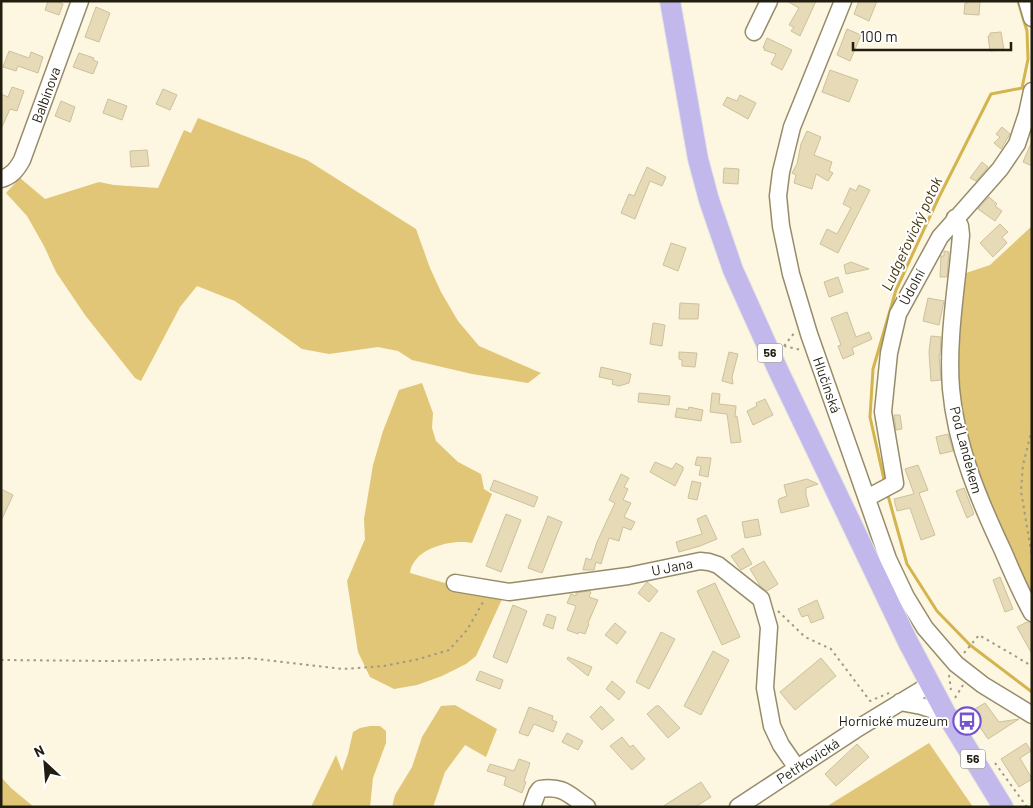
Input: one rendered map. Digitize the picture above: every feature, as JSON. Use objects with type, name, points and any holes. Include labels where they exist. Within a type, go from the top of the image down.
[{"type":"main road","name":"56","points":[[670,1],[698,159],[709,200],[733,270],[834,491],[930,685],[950,708],[1003,807]]},
{"type":"street","name":"Balbínova","points":[[1,180],[16,170],[22,160],[80,1]]},
{"type":"street","points":[[754,32],[769,1]]},
{"type":"street","name":"Hlučínská","points":[[842,1],[792,127],[780,172],[778,196],[780,226],[791,274],[805,320],[879,492],[891,566],[901,588],[915,613],[937,643],[970,676],[1032,715]]},
{"type":"street","points":[[1027,1],[1032,18]]},
{"type":"street","name":"Údolní","points":[[879,492],[895,482],[883,412],[894,326],[902,306],[940,237],[1000,169],[1018,144],[1028,114],[1032,91]]},
{"type":"street","name":"Pod Landekem","points":[[955,218],[960,226],[960,235],[950,361],[951,390],[956,421],[978,498],[1032,612]]},
{"type":"street","name":"U Jana","points":[[455,583],[509,592],[628,576],[700,561],[718,565],[761,599]]},
{"type":"street","points":[[761,599],[769,627],[765,688],[772,726],[781,745],[797,768]]},
{"type":"street","name":"Petřkovická","points":[[738,807],[900,702],[930,685]]},
{"type":"street","points":[[900,702],[950,708]]},
{"type":"street","points":[[532,807],[537,793],[540,789],[546,788],[565,790],[587,807]]},
{"type":"path","points":[[778,350],[784,346],[805,320]]},
{"type":"path","points":[[1032,429],[1023,465],[1021,491],[1032,557]]},
{"type":"path","points":[[1,660],[111,661],[248,658],[343,669],[384,666],[419,659],[449,650],[467,630],[490,589]]},
{"type":"path","points":[[761,599],[780,613],[805,637],[830,650],[870,701],[894,691],[900,702]]},
{"type":"path","points":[[966,651],[979,635],[1032,666]]},
{"type":"path","points":[[950,708],[970,676]]},
{"type":"shaded area","points":[[198,118],[307,160],[416,229],[441,292],[458,321],[479,346],[541,373],[528,383],[472,374],[412,360],[398,351],[378,347],[329,354],[302,349],[235,301],[197,286],[180,307],[141,381],[135,378],[85,315],[56,272],[27,216],[6,193],[20,178],[45,199],[99,182],[158,188],[184,130],[191,133]]},
{"type":"shaded area","points":[[1032,226],[1032,606],[981,496],[955,389],[960,275],[990,265]]},
{"type":"shaded area","points":[[422,383],[433,413],[432,428],[436,441],[458,462],[481,474],[484,489],[492,494],[472,543],[454,542],[426,551],[418,557],[410,573],[503,597],[476,656],[466,664],[442,676],[417,685],[394,689],[370,677],[358,652],[347,581],[365,539],[364,519],[373,465],[383,431],[399,390]]},
{"type":"shaded area","points":[[455,705],[497,729],[486,757],[465,745],[445,772],[433,807],[392,807],[395,795],[412,767],[422,737],[441,706]]},
{"type":"shaded area","points":[[370,726],[380,726],[386,731],[386,743],[373,778],[370,807],[311,807],[336,755],[342,771],[353,732]]},
{"type":"shaded area","points":[[929,743],[973,807],[831,807],[829,805]]},
{"type":"shaded area","points":[[1,777],[11,788],[34,807],[1,807]]},
{"type":"building","points":[[48,1],[56,1],[63,4],[59,15],[45,10]]},
{"type":"building","points":[[787,1],[816,1],[800,36],[791,31],[794,27],[789,25],[799,8]]},
{"type":"building","points":[[859,1],[877,1],[869,21],[854,14]]},
{"type":"building","points":[[968,1],[980,1],[979,15],[964,14],[965,3],[968,3]]},
{"type":"building","points":[[96,7],[110,13],[99,42],[85,37]]},
{"type":"building","points":[[847,29],[861,35],[850,61],[837,55]]},
{"type":"building","points":[[1001,32],[1004,50],[990,51],[988,36],[990,36],[990,33]]},
{"type":"building","points":[[767,38],[792,50],[782,70],[771,64],[776,54],[763,48]]},
{"type":"building","points":[[9,51],[29,58],[31,52],[43,57],[38,73],[18,66],[16,71],[3,67]]},
{"type":"building","points":[[79,53],[94,58],[93,60],[98,62],[93,74],[73,67]]},
{"type":"building","points":[[830,70],[858,80],[849,102],[822,92]]},
{"type":"building","points":[[12,87],[24,91],[17,111],[10,109],[1,129],[1,94],[8,97]]},
{"type":"building","points":[[163,89],[177,95],[170,110],[156,104]]},
{"type":"building","points":[[740,95],[756,103],[748,119],[723,105],[727,97],[737,101]]},
{"type":"building","points":[[108,99],[127,106],[122,120],[103,113]]},
{"type":"building","points":[[61,101],[75,107],[70,122],[55,116]]},
{"type":"building","points":[[1002,127],[1010,134],[1001,149],[994,143],[1000,137],[996,134]]},
{"type":"building","points":[[807,131],[821,137],[814,155],[832,162],[829,171],[833,173],[828,181],[816,174],[812,189],[794,183],[796,175],[792,173],[797,164],[801,144]]},
{"type":"building","points":[[1032,141],[1032,166],[1023,162]]},
{"type":"building","points":[[147,150],[149,166],[131,167],[130,151]]},
{"type":"building","points":[[982,162],[988,167],[976,181],[970,178]]},
{"type":"building","points":[[647,167],[666,177],[662,186],[650,181],[635,219],[621,213],[629,194],[634,196]]},
{"type":"building","points":[[724,168],[739,169],[738,184],[723,183]]},
{"type":"building","points":[[859,185],[870,190],[838,253],[820,244],[827,229],[837,234],[851,208],[843,204],[850,188],[856,191]]},
{"type":"building","points":[[989,197],[997,204],[995,206],[1002,211],[995,221],[978,209]]},
{"type":"building","points":[[1000,224],[1008,232],[1002,237],[1007,243],[993,257],[980,243]]},
{"type":"building","points":[[671,243],[686,248],[678,271],[663,265]]},
{"type":"building","points":[[944,251],[949,252],[947,277],[940,277],[941,256],[944,256]]},
{"type":"building","points":[[851,262],[869,269],[846,274],[844,265]]},
{"type":"building","points":[[838,277],[843,292],[829,297],[824,282]]},
{"type":"building","points":[[928,298],[944,301],[939,325],[923,321]]},
{"type":"building","points":[[680,303],[699,304],[698,319],[679,319]]},
{"type":"building","points":[[847,312],[856,337],[869,332],[872,339],[852,348],[854,354],[843,359],[838,346],[841,345],[831,318]]},
{"type":"building","points":[[653,323],[665,325],[662,346],[650,344]]},
{"type":"building","points":[[931,336],[941,337],[939,355],[941,380],[931,381],[929,352]]},
{"type":"building","points":[[679,352],[697,353],[695,367],[682,366]]},
{"type":"building","points":[[729,352],[738,354],[732,377],[733,384],[722,381]]},
{"type":"building","points":[[601,367],[631,374],[629,383],[619,386],[612,384],[613,380],[599,377]]},
{"type":"building","points":[[639,393],[670,396],[669,405],[638,402]]},
{"type":"building","points":[[712,393],[720,394],[719,404],[736,406],[735,417],[737,416],[741,442],[731,443],[727,414],[710,412]]},
{"type":"building","points":[[765,399],[773,415],[753,425],[747,411],[757,406],[756,403]]},
{"type":"building","points":[[689,407],[703,410],[701,421],[675,417],[677,408],[688,410]]},
{"type":"building","points":[[894,415],[900,415],[902,429],[896,430]]},
{"type":"building","points":[[948,434],[953,451],[940,454],[936,437]]},
{"type":"building","points":[[697,457],[711,458],[708,477],[699,475],[701,466],[695,465]]},
{"type":"building","points":[[655,462],[672,469],[676,463],[683,467],[675,486],[650,472]]},
{"type":"building","points":[[918,465],[928,490],[919,493],[935,535],[921,540],[910,508],[897,511],[894,499],[914,494],[905,469]]},
{"type":"building","points":[[621,474],[629,478],[624,487],[628,489],[623,500],[631,503],[624,517],[635,522],[631,530],[623,527],[619,541],[609,538],[601,564],[596,562],[594,570],[583,570],[586,558],[591,560],[615,503],[609,500]]},
{"type":"building","points":[[807,479],[818,484],[806,488],[809,506],[781,513],[778,501],[787,496],[784,485]]},
{"type":"building","points":[[494,480],[538,497],[534,507],[490,490]]},
{"type":"building","points":[[692,481],[701,483],[697,500],[688,498]]},
{"type":"building","points":[[964,488],[974,514],[967,518],[956,491]]},
{"type":"building","points":[[1,489],[13,495],[1,521]]},
{"type":"building","points":[[506,514],[521,520],[501,572],[486,566]]},
{"type":"building","points":[[706,515],[717,539],[679,552],[676,542],[702,534],[697,519]]},
{"type":"building","points":[[548,516],[562,522],[542,573],[528,568]]},
{"type":"building","points":[[758,519],[761,535],[745,538],[742,522]]},
{"type":"building","points":[[743,548],[752,564],[741,570],[731,556]]},
{"type":"building","points":[[764,561],[778,584],[767,591],[761,587],[750,569]]},
{"type":"building","points":[[1000,577],[1013,609],[1005,612],[993,580]]},
{"type":"building","points":[[647,582],[658,591],[649,602],[638,593]]},
{"type":"building","points":[[715,583],[740,637],[722,645],[697,591]]},
{"type":"building","points":[[591,592],[589,597],[598,600],[585,634],[579,632],[578,634],[567,630],[576,606],[567,603],[571,594],[576,596],[576,593]]},
{"type":"building","points":[[817,600],[824,618],[811,623],[808,615],[802,617],[798,609]]},
{"type":"building","points":[[513,605],[527,611],[507,663],[493,657]]},
{"type":"building","points":[[547,614],[556,617],[553,629],[543,625]]},
{"type":"building","points":[[1027,622],[1032,623],[1032,654],[1017,627]]},
{"type":"building","points":[[615,623],[626,632],[617,644],[605,635]]},
{"type":"building","points":[[661,632],[675,639],[649,689],[636,682]]},
{"type":"building","points":[[713,651],[729,660],[701,715],[684,706]]},
{"type":"building","points":[[568,657],[592,667],[588,676],[567,659]]},
{"type":"building","points":[[821,658],[836,676],[795,710],[780,692]]},
{"type":"building","points":[[480,671],[503,680],[500,689],[476,680]]},
{"type":"building","points":[[612,681],[625,692],[619,700],[606,689]]},
{"type":"building","points":[[985,703],[999,722],[1019,719],[988,739],[970,712]]},
{"type":"building","points":[[601,706],[614,720],[602,730],[590,717]]},
{"type":"building","points":[[656,706],[659,706],[680,728],[668,738],[647,714]]},
{"type":"building","points":[[529,707],[553,716],[552,720],[557,722],[553,732],[534,724],[528,736],[519,733]]},
{"type":"building","points":[[567,733],[583,741],[578,750],[562,742]]},
{"type":"building","points":[[622,737],[630,747],[633,745],[645,759],[632,770],[610,746]]},
{"type":"building","points":[[1026,743],[1031,751],[1020,758],[1032,779],[1019,787],[1001,759]]},
{"type":"building","points":[[857,744],[869,757],[836,786],[825,774]]},
{"type":"building","points":[[519,759],[530,763],[522,793],[504,785],[506,777],[487,771],[490,764],[514,771]]},
{"type":"building","points":[[701,782],[711,797],[695,807],[662,807]]},
{"type":"waterway","name":"Ludgeřovický potok","points":[[885,484],[870,417],[873,369],[896,290],[938,199],[991,94],[1022,88],[1028,59],[1027,31],[1018,1]]},
{"type":"waterway","name":"Ludgeřovický potok","points":[[887,492],[907,564],[937,611],[970,645],[1032,692]]},
{"type":"place","name":"Hornické muzeum","points":[[967,721]]}]
